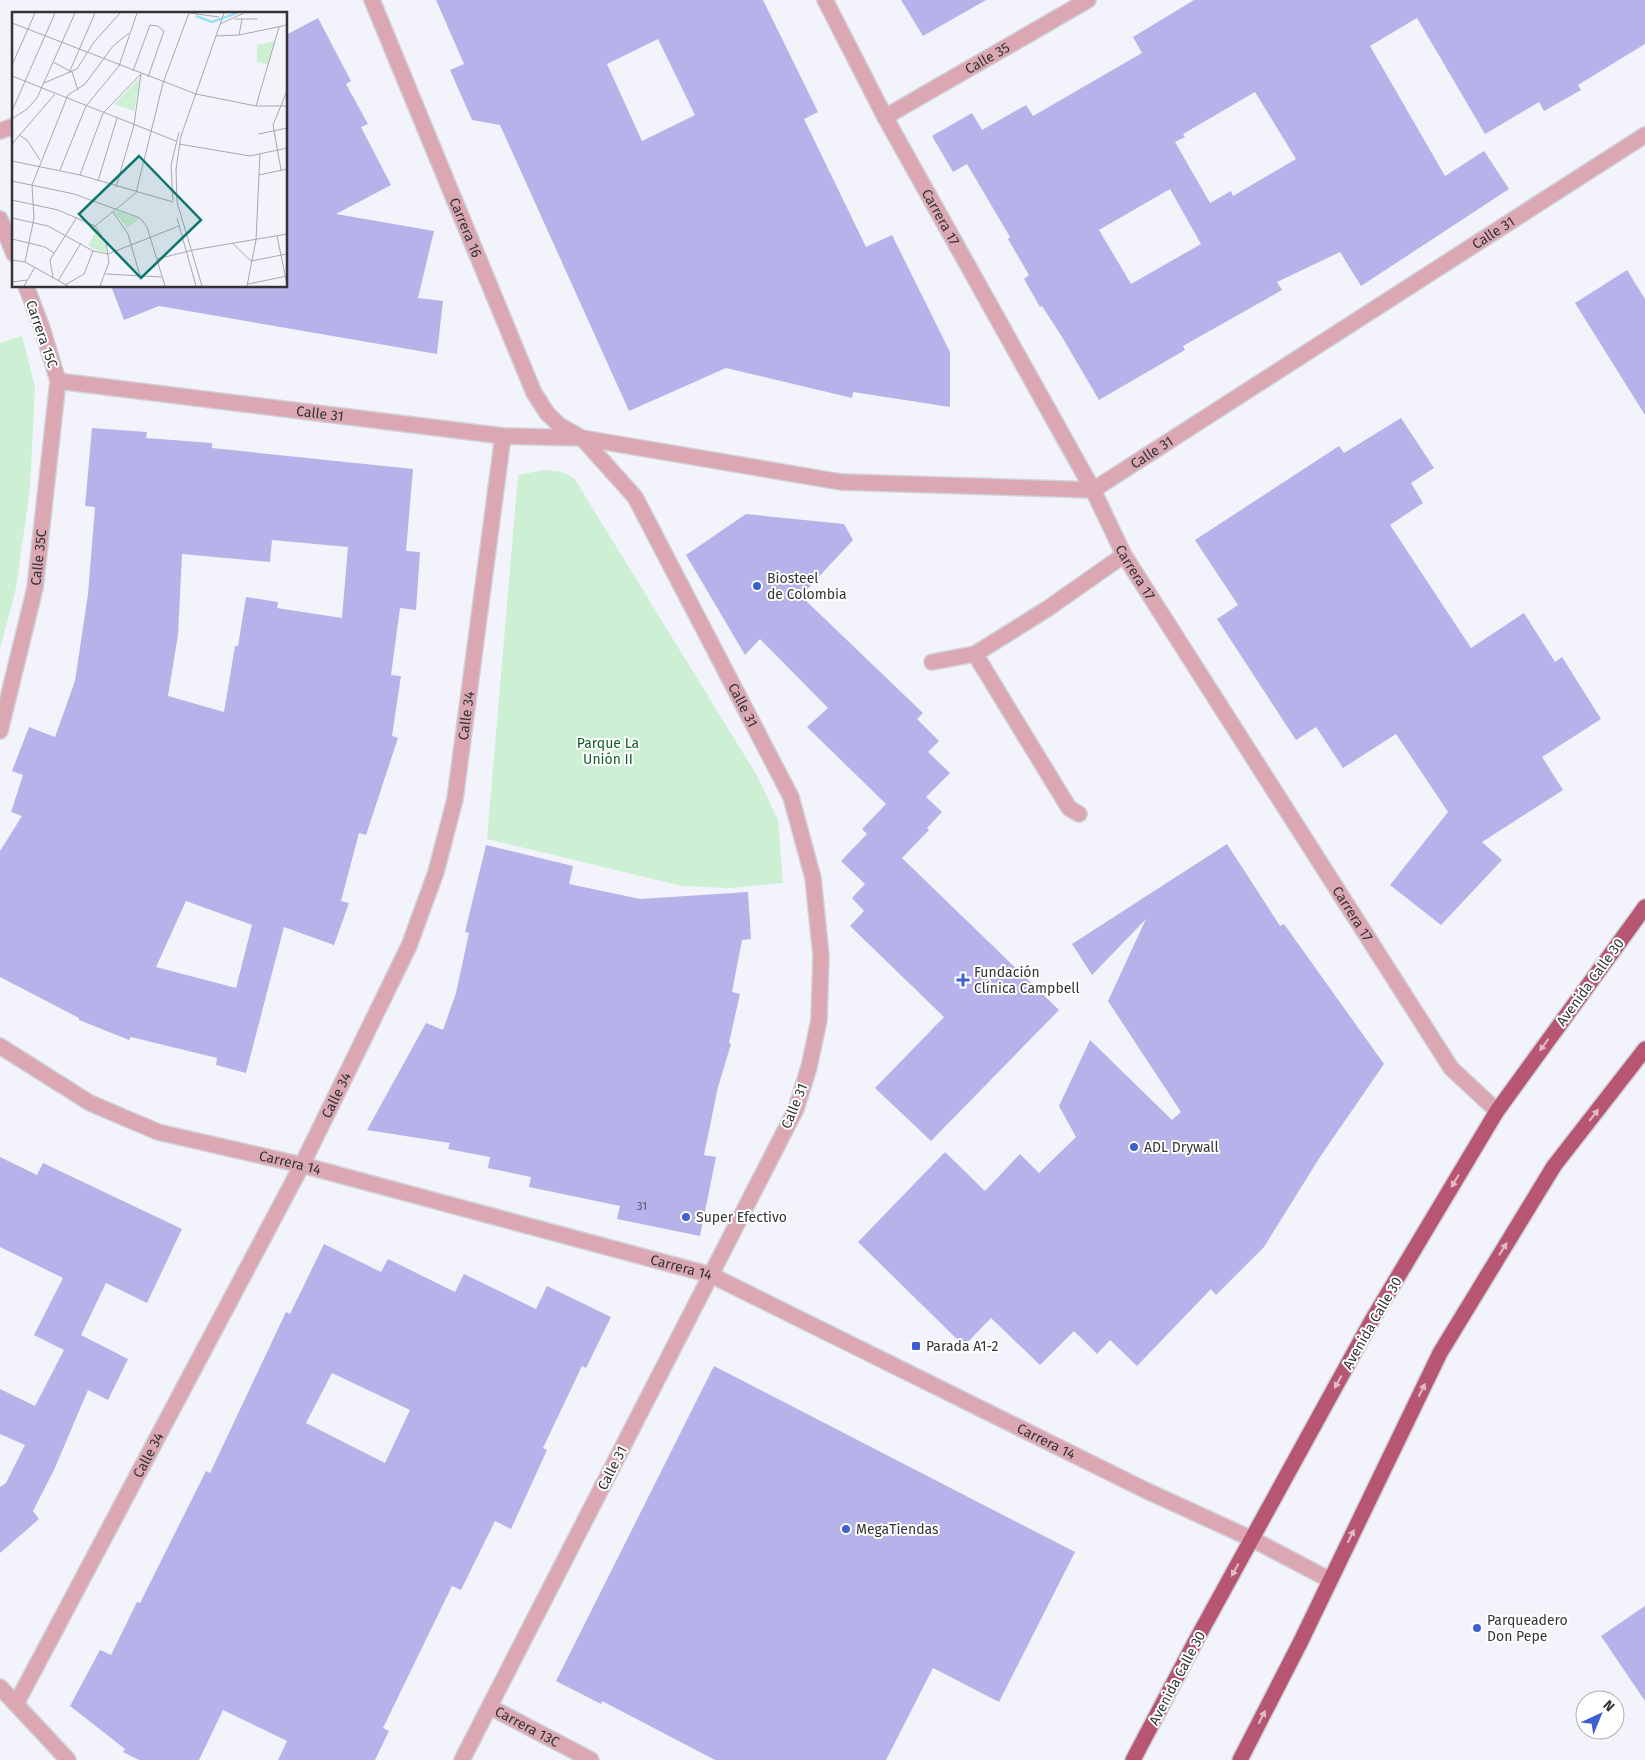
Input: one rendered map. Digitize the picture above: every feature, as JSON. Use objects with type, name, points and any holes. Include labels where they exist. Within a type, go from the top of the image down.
[{"type":"highway","name":"Avenida Calle 30","points":[[1134,1760],[1194,1644],[1372,1320],[1497,1111],[1645,907]]},
{"type":"highway","points":[[1240,1760],[1301,1641],[1440,1353],[1554,1166],[1645,1049]]},
{"type":"street","name":"Carrera 16","points":[[372,0],[531,386],[547,413],[559,425],[582,438]]},
{"type":"street","name":"Carrera 17","points":[[826,0],[885,117],[1093,490],[1124,555],[1451,1068],[1497,1111]]},
{"type":"street","name":"Calle 35","points":[[885,117],[1088,0]]},
{"type":"street","points":[[0,131],[12,127]]},
{"type":"street","name":"Calle 31","points":[[58,381],[503,436],[582,438],[840,482],[1093,490],[1645,135]]},
{"type":"street","points":[[0,219],[12,249]]},
{"type":"street","name":"Carrera 15C","points":[[27,288],[42,328],[58,381]]},
{"type":"street","name":"Calle 35C","points":[[0,731],[35,588],[58,381]]},
{"type":"street","name":"Calle 34","points":[[16,1704],[302,1165],[409,946],[436,872],[455,798],[503,436]]},
{"type":"street","name":"Calle 31","points":[[462,1760],[796,1109],[809,1067],[818,1020],[821,956],[813,878],[791,797],[635,497],[582,438]]},
{"type":"street","points":[[932,662],[975,654],[1047,609],[1124,555]]},
{"type":"street","points":[[975,654],[1069,808],[1079,814]]},
{"type":"street","name":"Carrera 14","points":[[0,1046],[90,1103],[158,1132],[302,1165],[711,1275],[1145,1490],[1252,1539],[1330,1580]]},
{"type":"street","points":[[0,1687],[68,1760]]},
{"type":"street","name":"Carrera 13C","points":[[490,1707],[591,1760]]},
{"type":"green space","points":[[22,336],[35,387],[30,488],[16,588],[0,649],[0,343]]},
{"type":"green space","name":"Parque La Unión II","points":[[544,470],[561,472],[574,478],[756,774],[778,820],[783,883],[730,888],[682,886],[487,839],[518,475]]},
{"type":"building","points":[[436,0],[763,0],[818,112],[804,119],[866,247],[892,235],[950,352],[950,407],[853,392],[852,398],[726,368],[629,411],[500,125],[472,120],[450,70],[464,64]],"holes":[[[658,39],[695,115],[642,141],[607,64]]]},
{"type":"building","points":[[901,0],[986,0],[923,36]]},
{"type":"building","points":[[1194,0],[1645,0],[1645,44],[1578,85],[1581,90],[1544,111],[1539,102],[1485,134],[1417,18],[1370,46],[1445,176],[1484,151],[1509,189],[1361,286],[1340,252],[1277,282],[1282,290],[1183,346],[1185,350],[1099,400],[1062,337],[1042,306],[1040,307],[1024,279],[1029,275],[1008,239],[1010,237],[967,164],[953,172],[932,136],[972,113],[982,130],[1026,105],[1033,116],[1142,53],[1133,37]],"holes":[[[1255,92],[1296,159],[1233,196],[1231,191],[1210,203],[1175,142],[1185,137],[1183,134]],[[1170,189],[1201,244],[1131,284],[1099,230]]]},
{"type":"building","points":[[318,18],[351,81],[346,84],[368,124],[361,127],[391,185],[336,214],[434,231],[418,298],[443,301],[437,354],[159,306],[124,320],[112,288],[288,288],[288,34]]},
{"type":"building","points":[[1627,270],[1645,299],[1645,415],[1575,303]]},
{"type":"building","points":[[1401,418],[1434,468],[1411,483],[1423,503],[1390,525],[1471,648],[1524,613],[1555,662],[1562,657],[1601,719],[1542,757],[1563,790],[1482,842],[1502,860],[1441,925],[1390,885],[1448,812],[1396,734],[1343,768],[1316,727],[1296,740],[1217,619],[1238,605],[1195,540],[1339,446],[1344,453]]},
{"type":"building","points":[[92,428],[147,432],[146,438],[212,443],[212,448],[413,469],[406,551],[420,552],[416,610],[400,608],[391,675],[401,676],[392,736],[398,738],[366,835],[359,833],[341,901],[349,903],[334,945],[284,927],[246,1073],[216,1065],[217,1058],[131,1037],[129,1040],[79,1020],[79,1018],[0,977],[0,851],[22,816],[11,812],[23,775],[12,771],[29,727],[55,737],[75,681],[88,594],[95,507],[85,506]],"holes":[[[272,540],[348,547],[342,618],[277,608],[278,602],[246,597],[238,646],[235,646],[224,712],[168,696],[178,635],[182,554],[270,562]],[[186,901],[252,925],[236,988],[156,967]]]},
{"type":"building","points":[[746,514],[844,524],[853,540],[801,596],[923,713],[917,719],[939,741],[928,752],[950,773],[926,797],[942,812],[927,828],[929,830],[902,858],[1059,1010],[931,1141],[875,1088],[944,1017],[850,926],[864,911],[852,898],[865,884],[841,861],[867,834],[862,829],[886,804],[807,727],[828,708],[760,639],[745,655],[686,555]]},
{"type":"building","points":[[1227,844],[1280,926],[1284,924],[1384,1064],[1320,1157],[1264,1247],[1216,1295],[1211,1289],[1137,1366],[1110,1340],[1097,1354],[1074,1331],[1040,1365],[991,1318],[964,1346],[858,1242],[945,1152],[985,1191],[1020,1154],[1039,1173],[1076,1137],[1059,1106],[1090,1040],[1172,1120],[1181,1112],[1108,1001],[1146,919],[1092,975],[1072,944]]},
{"type":"building","points":[[486,845],[573,866],[569,884],[640,899],[748,892],[751,939],[742,940],[732,992],[740,994],[729,1043],[731,1044],[718,1087],[704,1155],[716,1157],[700,1236],[617,1219],[620,1206],[529,1187],[531,1177],[488,1168],[490,1157],[448,1149],[450,1143],[367,1130],[426,1023],[443,1030],[456,993],[469,933],[465,932]]},
{"type":"building","points":[[0,1157],[37,1175],[43,1163],[182,1229],[147,1303],[106,1283],[81,1335],[128,1359],[108,1400],[88,1390],[54,1470],[33,1511],[39,1519],[0,1553],[0,1487],[6,1483],[25,1445],[0,1434],[0,1389],[35,1406],[64,1350],[34,1335],[63,1278],[0,1247]]},
{"type":"building","points":[[324,1244],[381,1272],[388,1259],[455,1292],[464,1274],[536,1309],[547,1286],[611,1317],[586,1368],[582,1366],[543,1448],[547,1450],[511,1529],[495,1521],[461,1590],[452,1586],[383,1728],[389,1731],[375,1760],[278,1760],[287,1741],[223,1710],[199,1760],[139,1760],[123,1752],[125,1749],[70,1706],[100,1650],[111,1655],[137,1602],[140,1603],[206,1471],[210,1473],[286,1312],[290,1314]],"holes":[[[332,1373],[410,1410],[385,1463],[306,1423]]]},
{"type":"building","points":[[714,1366],[1075,1552],[999,1702],[933,1668],[886,1760],[715,1760],[602,1701],[601,1704],[556,1681]]},
{"type":"building","points":[[1645,1606],[1645,1701],[1601,1636]]},
{"type":"place","name":"Biosteel de Colombia","points":[[757,586]]},
{"type":"place","name":"Fundación Clínica Campbell","points":[[963,980]]},
{"type":"place","name":"ADL Drywall","points":[[1134,1147]]},
{"type":"place","name":"Super Efectivo","points":[[686,1217]]},
{"type":"place","name":"Parada A1-2","points":[[916,1346]]},
{"type":"place","name":"MegaTiendas","points":[[846,1529]]},
{"type":"place","name":"Parqueadero Don Pepe","points":[[1477,1628]]}]
